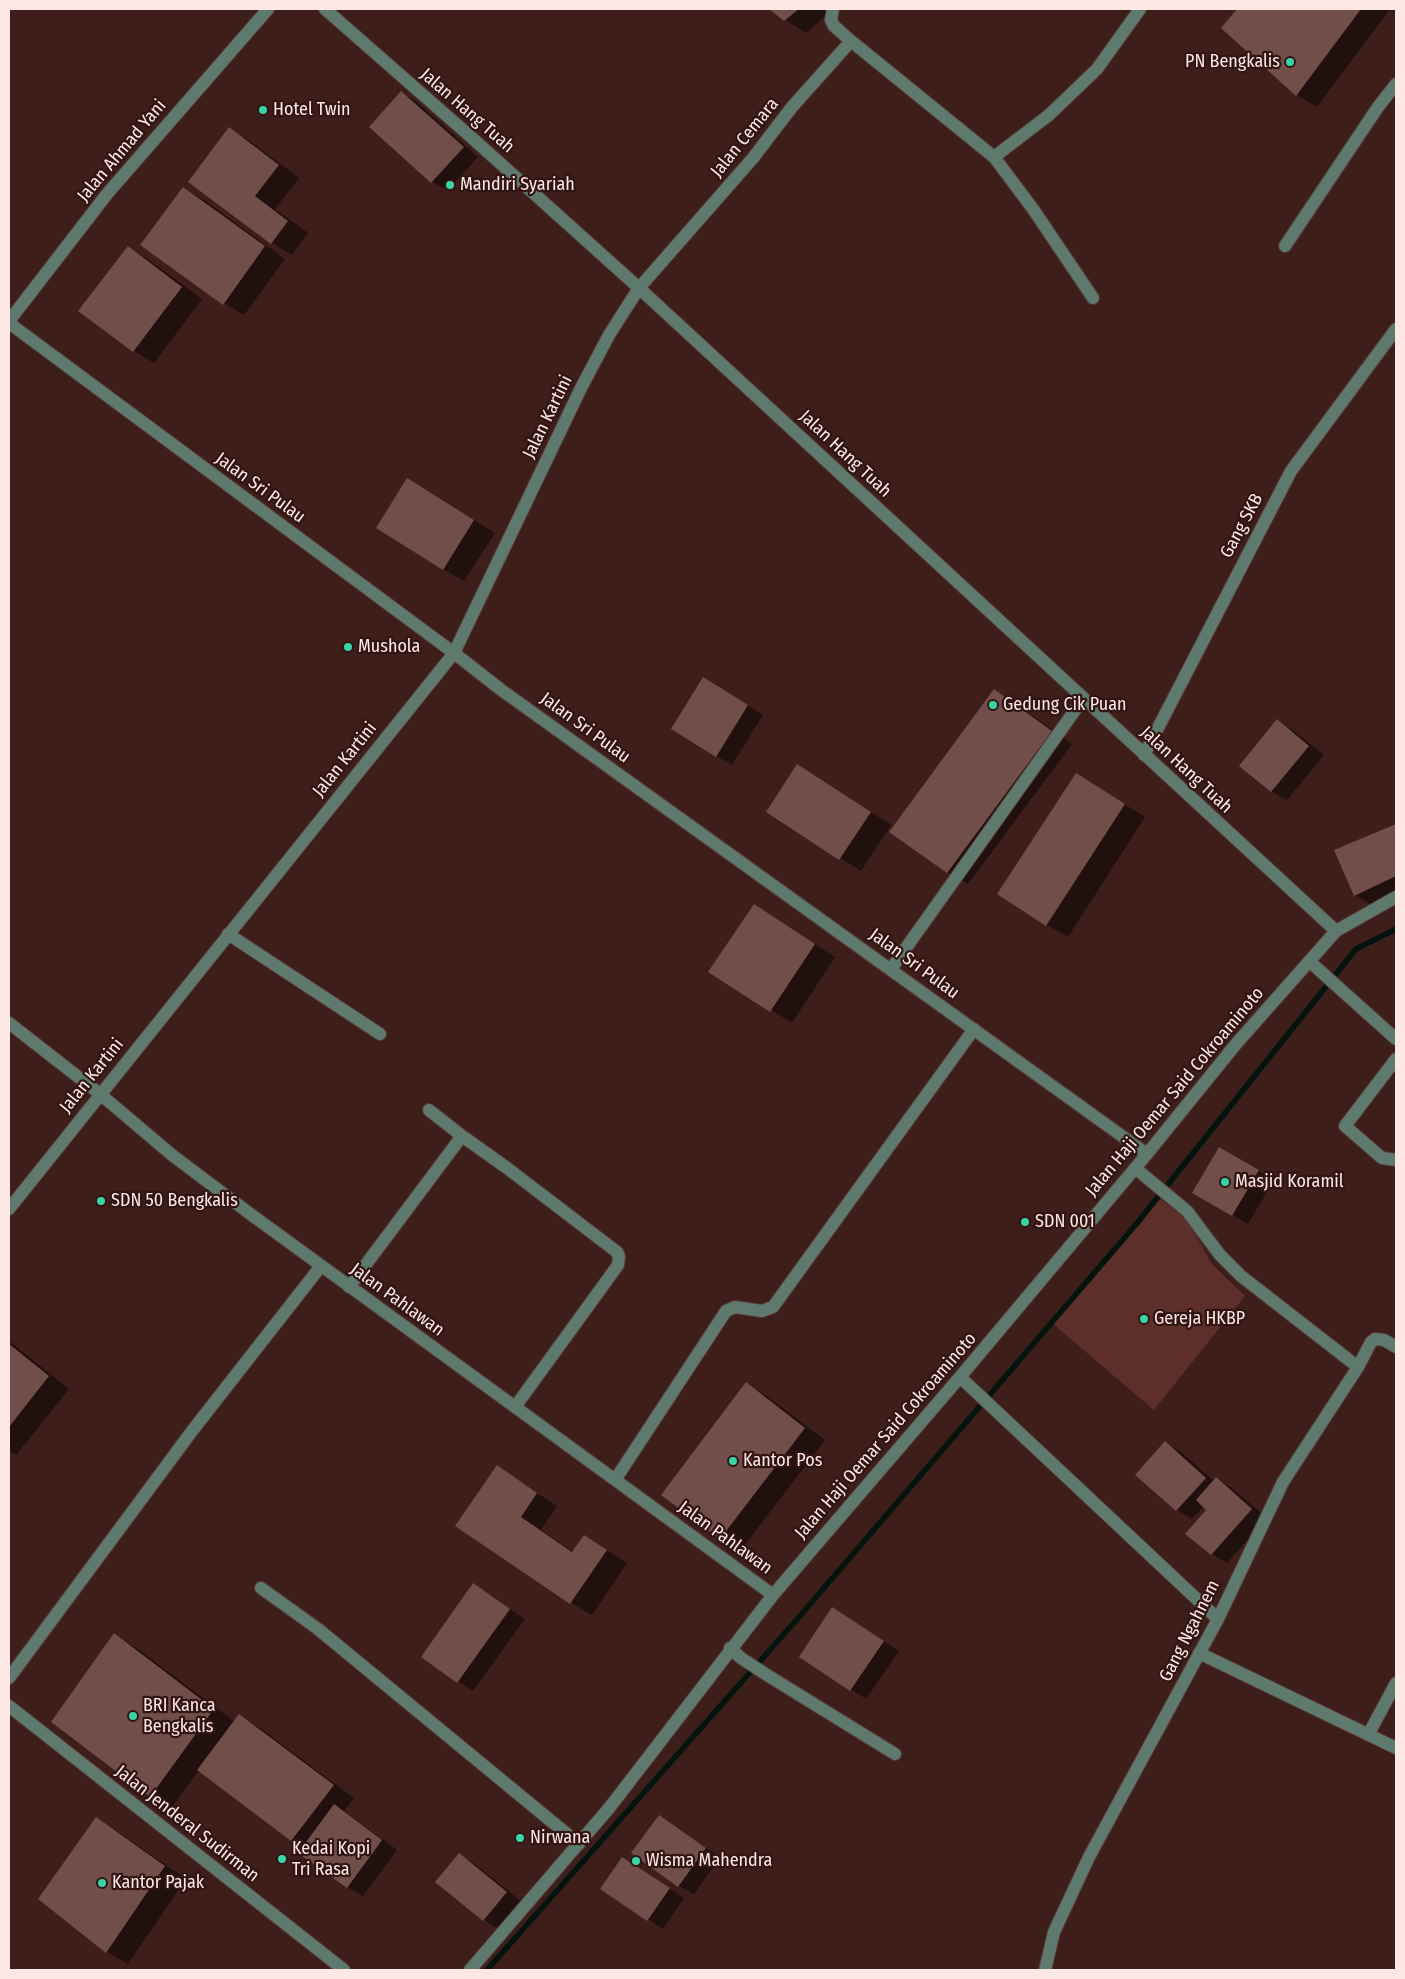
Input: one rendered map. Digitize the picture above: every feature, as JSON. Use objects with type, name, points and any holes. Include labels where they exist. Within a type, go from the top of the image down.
[{"type":"street","name":"Jalan Ahmad Yani","points":[[9,322],[107,194],[268,9]]},
{"type":"street","name":"Jalan Hang Tuah","points":[[325,9],[639,288],[1336,932]]},
{"type":"street","points":[[833,9],[831,20],[834,26],[994,157],[1033,209],[1093,298]]},
{"type":"street","points":[[994,157],[1049,115],[1096,69],[1140,9]]},
{"type":"street","name":"Jalan Cemara","points":[[639,288],[753,158],[792,107],[852,41]]},
{"type":"street","points":[[1285,246],[1378,107],[1396,84]]},
{"type":"street","name":"Jalan Kartini","points":[[9,1209],[454,653],[581,388],[609,335],[639,288]]},
{"type":"street","name":"Jalan Sri Pulau","points":[[9,322],[507,694],[1147,1154]]},
{"type":"street","name":"Gang SKB","points":[[1144,755],[1291,471],[1396,329]]},
{"type":"street","points":[[891,969],[1083,699]]},
{"type":"street","name":"Jalan Haji Oemar Said Cokroaminoto","points":[[470,1970],[610,1807],[730,1648],[773,1595],[960,1377],[1147,1154],[1236,1044],[1336,932],[1396,897]]},
{"type":"street","points":[[228,934],[380,1034]]},
{"type":"street","points":[[1309,961],[1396,1039]]},
{"type":"street","name":"Jalan Pahlawan","points":[[9,1024],[100,1094],[172,1155],[349,1287],[773,1595]]},
{"type":"street","points":[[615,1480],[726,1311],[735,1307],[762,1310],[773,1307],[974,1029]]},
{"type":"street","points":[[1396,1059],[1345,1126],[1382,1158],[1396,1160]]},
{"type":"street","points":[[429,1110],[586,1228],[617,1252],[619,1256],[618,1265],[515,1407]]},
{"type":"street","points":[[349,1287],[462,1136]]},
{"type":"street","points":[[1135,1168],[1187,1211],[1220,1255],[1241,1276],[1358,1367]]},
{"type":"street","points":[[9,1678],[192,1431],[321,1266]]},
{"type":"street","name":"Gang Ngahnem","points":[[1045,1970],[1054,1932],[1089,1857],[1218,1619],[1283,1482],[1358,1367],[1371,1342],[1375,1339],[1384,1340],[1396,1347]]},
{"type":"street","points":[[960,1377],[1218,1619]]},
{"type":"street","points":[[261,1588],[318,1629],[579,1844]]},
{"type":"street","points":[[730,1648],[741,1658],[767,1675],[895,1754]]},
{"type":"street","points":[[1199,1653],[1396,1748]]},
{"type":"street","points":[[1368,1735],[1396,1683]]},
{"type":"street","name":"Jalan Jenderal Sudirman","points":[[9,1706],[344,1970]]},
{"type":"shaded area","points":[[1157,1197],[1186,1217],[1211,1263],[1245,1296],[1154,1410],[1053,1324]]},
{"type":"building","points":[[769,9],[799,9],[784,21]]},
{"type":"building","name":"PN Bengkalis","points":[[1237,9],[1361,9],[1296,96],[1221,28]]},
{"type":"building","points":[[401,91],[464,147],[431,183],[369,127]]},
{"type":"building","points":[[229,127],[279,165],[255,196],[288,221],[271,244],[188,182]]},
{"type":"building","points":[[183,187],[265,246],[223,305],[140,245]]},
{"type":"building","points":[[128,246],[182,287],[133,352],[78,311]]},
{"type":"building","points":[[407,478],[474,520],[443,570],[376,528]]},
{"type":"building","points":[[703,677],[748,705],[716,757],[671,729]]},
{"type":"building","points":[[994,689],[1052,731],[947,873],[889,832]]},
{"type":"building","points":[[1277,719],[1309,746],[1271,792],[1239,766]]},
{"type":"building","points":[[797,764],[871,812],[839,860],[766,812]]},
{"type":"building","points":[[1076,773],[1125,804],[1046,926],[997,894]]},
{"type":"building","points":[[1396,824],[1396,876],[1354,896],[1334,850]]},
{"type":"building","points":[[754,904],[815,944],[770,1012],[708,972]]},
{"type":"building","name":"Masjid Koramil","points":[[1219,1147],[1259,1170],[1232,1216],[1192,1193]]},
{"type":"building","points":[[9,1344],[49,1376],[9,1427]]},
{"type":"building","name":"Kantor Pos","points":[[746,1382],[805,1428],[720,1539],[661,1495]]},
{"type":"building","points":[[1165,1441],[1206,1478],[1176,1511],[1135,1475]]},
{"type":"building","points":[[497,1465],[537,1493],[521,1517],[572,1552],[584,1535],[607,1550],[570,1604],[455,1526]]},
{"type":"building","points":[[1216,1477],[1252,1509],[1211,1555],[1185,1534],[1206,1510],[1196,1500]]},
{"type":"building","points":[[473,1583],[510,1609],[457,1683],[421,1657]]},
{"type":"building","points":[[832,1607],[884,1641],[850,1691],[799,1657]]},
{"type":"building","name":"BRI Kanca Bengkalis","points":[[114,1633],[214,1709],[150,1797],[51,1722]]},
{"type":"building","points":[[239,1714],[334,1785],[291,1841],[197,1770]]},
{"type":"building","points":[[334,1804],[382,1840],[347,1888],[298,1853]]},
{"type":"building","points":[[659,1815],[706,1848],[678,1887],[631,1853]]},
{"type":"building","name":"Kantor Pajak","points":[[96,1817],[165,1866],[106,1953],[38,1899]]},
{"type":"building","points":[[459,1853],[507,1892],[483,1921],[435,1882]]},
{"type":"building","points":[[622,1857],[670,1888],[647,1921],[600,1889]]},
{"type":"waterway","points":[[487,1970],[799,1617],[1138,1222],[1356,949],[1396,929]]},
{"type":"place","name":"PN Bengkalis","points":[[1290,62]]},
{"type":"place","name":"Hotel Twin","points":[[263,110]]},
{"type":"place","name":"Mandiri Syariah","points":[[450,185]]},
{"type":"place","name":"Mushola","points":[[348,647]]},
{"type":"place","name":"Gedung Cik Puan","points":[[993,705]]},
{"type":"place","name":"Masjid Koramil","points":[[1225,1182]]},
{"type":"place","name":"SDN 50 Bengkalis","points":[[101,1201]]},
{"type":"place","name":"SDN 001","points":[[1025,1222]]},
{"type":"place","name":"Gereja HKBP","points":[[1144,1319]]},
{"type":"place","name":"Kantor Pos","points":[[733,1461]]},
{"type":"place","name":"BRI Kanca Bengkalis","points":[[133,1716]]},
{"type":"place","name":"Nirwana","points":[[520,1838]]},
{"type":"place","name":"Kedai Kopi Tri Rasa","points":[[282,1859]]},
{"type":"place","name":"Wisma Mahendra","points":[[636,1861]]},
{"type":"place","name":"Kantor Pajak","points":[[102,1883]]}]
